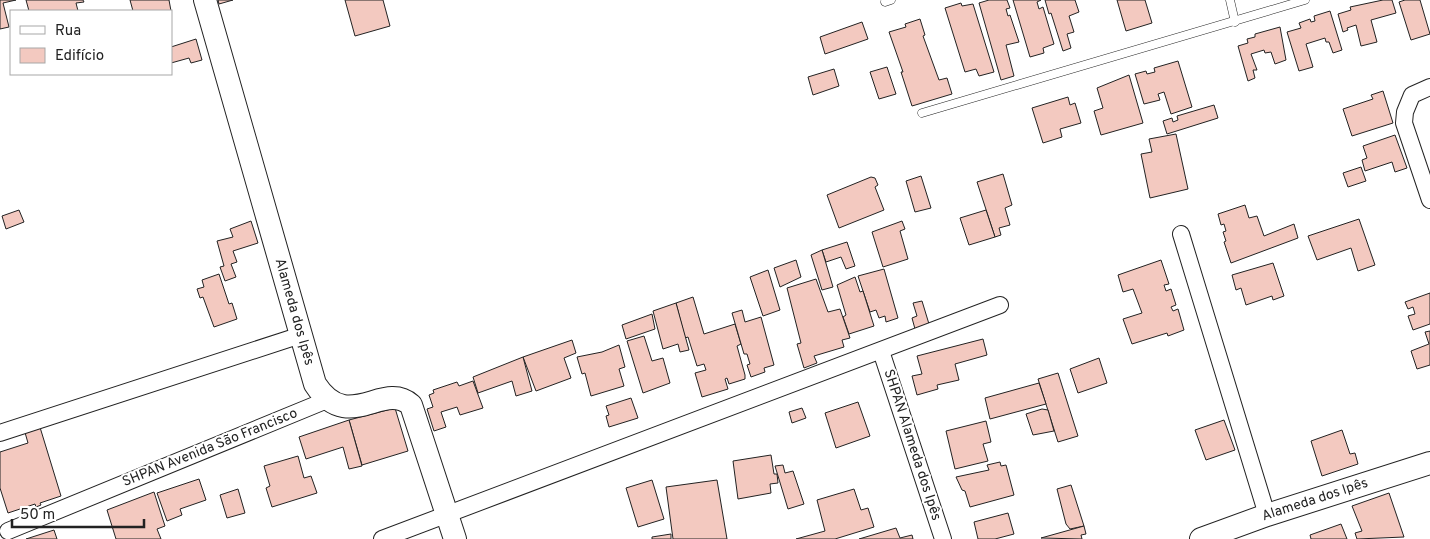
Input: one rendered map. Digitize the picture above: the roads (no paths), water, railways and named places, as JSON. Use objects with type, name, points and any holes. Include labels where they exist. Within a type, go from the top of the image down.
[{"type":"street","name":"Alameda dos Ipês","points":[[205,0],[315,384],[327,400]]},
{"type":"street","points":[[1430,87],[1412,95],[1405,112],[1404,123],[1430,200]]},
{"type":"street","points":[[1181,234],[1267,515]]},
{"type":"street","points":[[382,539],[1000,305]]},
{"type":"street","points":[[0,433],[301,335]]},
{"type":"street","name":"SHPAN Alameda dos Ipês","points":[[881,351],[943,539]]},
{"type":"street","points":[[327,400],[345,407],[395,398],[406,400],[411,405],[455,539]]},
{"type":"street","name":"SHPAN Avenida São Francisco","points":[[8,530],[327,400]]},
{"type":"street","name":"Alameda dos Ipês","points":[[1201,539],[1267,515],[1430,463]]},
{"type":"lane","points":[[1230,0],[1235,22]]},
{"type":"lane","points":[[922,112],[1305,0]]}]
